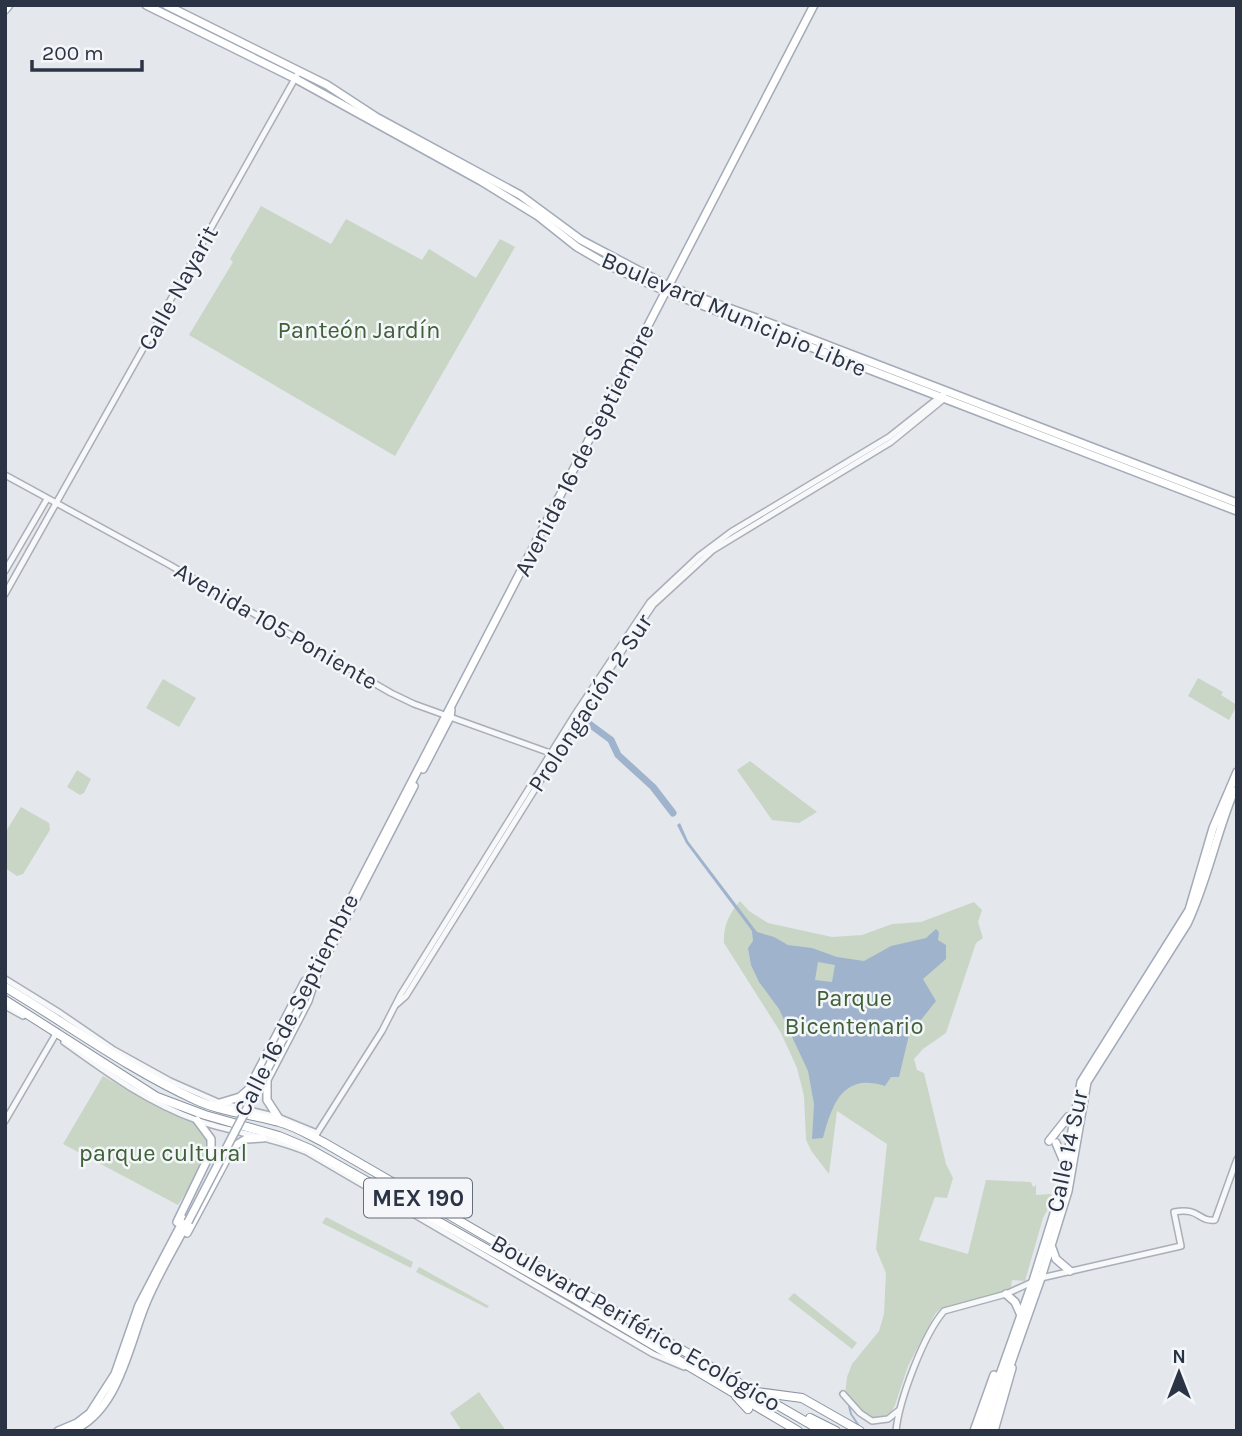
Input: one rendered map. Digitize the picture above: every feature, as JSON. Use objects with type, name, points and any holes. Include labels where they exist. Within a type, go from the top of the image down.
[{"type":"highway","name":"Boulevard Periférico Ecológico","points":[[5,987],[110,1054],[207,1105],[279,1122],[315,1136],[822,1431]]},
{"type":"highway","name":"Boulevard Periférico Ecológico","points":[[5,1000],[158,1097],[205,1115],[279,1136],[310,1149],[572,1297],[798,1431]]},
{"type":"highway","points":[[756,1392],[802,1398],[860,1431]]},
{"type":"highway","points":[[735,1394],[738,1401],[748,1409]]},
{"type":"highway","points":[[764,1398],[776,1400],[836,1431]]},
{"type":"highway","points":[[778,1419],[790,1431]]},
{"type":"main road","points":[[5,10],[9,5]]},
{"type":"main road","name":"Boulevard Municipio Libre","points":[[146,5],[297,75]]},
{"type":"main road","name":"Boulevard Municipio Libre","points":[[166,5],[297,75],[481,181],[538,216],[577,247],[608,265],[1237,511]]},
{"type":"main road","name":"Avenida 16 de Septiembre","points":[[449,714],[814,5]]},
{"type":"main road","name":"Boulevard Municipio Libre","points":[[944,395],[1237,503]]},
{"type":"main road","name":"Calle 16 de Septiembre","points":[[58,1431],[77,1423],[90,1413],[111,1382],[122,1358],[138,1305],[186,1220],[449,714]]},
{"type":"main road","name":"Calle 14 Sur","points":[[980,1431],[1041,1278],[1068,1191],[1083,1077],[1189,910],[1213,828],[1237,772]]},
{"type":"main road","name":"Calle 14 Sur","points":[[987,1431],[1014,1330],[1056,1205],[1085,1089],[1091,1074],[1187,924],[1237,784]]},
{"type":"main road","points":[[220,1103],[240,1097],[248,1090],[296,996],[315,973]]},
{"type":"main road","points":[[278,1117],[267,1100],[266,1085],[308,1001],[315,973]]},
{"type":"main road","points":[[1066,1166],[1052,1142],[1068,1117],[1077,1116]]},
{"type":"main road","points":[[168,1254],[176,1224],[211,1152],[211,1139],[197,1120]]},
{"type":"main road","points":[[168,1254],[183,1239],[233,1147],[246,1139],[263,1138]]},
{"type":"main road","points":[[1052,1243],[1056,1259],[1070,1271]]},
{"type":"main road","name":"Calle 16 de Septiembre","points":[[71,1431],[94,1417],[120,1376],[144,1308],[168,1254]]},
{"type":"main road","points":[[1006,1294],[1021,1311]]},
{"type":"main road","points":[[974,1431],[1007,1338],[1014,1330]]},
{"type":"main road","points":[[994,1431],[1015,1358],[1016,1345]]},
{"type":"street","name":"Calle Nayarit","points":[[5,594],[297,75]]},
{"type":"street","name":"Prolongación 2 Sur","points":[[315,1136],[397,1004],[406,996],[631,628],[650,602],[699,556],[731,532],[883,441],[944,395]]},
{"type":"street","name":"Avenida 105 Poniente","points":[[5,475],[165,562],[380,687],[414,704],[449,714],[554,754]]},
{"type":"street","points":[[5,571],[47,499]]},
{"type":"street","points":[[5,979],[137,1064],[220,1103],[278,1117],[315,1136]]},
{"type":"street","name":"Boulevard Periférico Ecológico","points":[[5,1006],[56,1034],[140,1095],[197,1120],[307,1152],[653,1354],[691,1368]]},
{"type":"street","points":[[5,1121],[56,1034]]},
{"type":"street","points":[[896,1431],[898,1411],[914,1368],[942,1312],[1006,1294],[1041,1278],[1181,1246],[1174,1212],[1191,1210],[1213,1221],[1217,1217],[1237,1159]]},
{"type":"street","points":[[844,1395],[860,1413],[873,1421],[885,1421],[898,1411]]},
{"type":"green space","name":"Panteón Jardín","points":[[261,206],[331,244],[346,219],[422,260],[429,249],[476,278],[500,239],[515,247],[395,456],[189,335],[233,262],[230,259]]},
{"type":"green space","points":[[1198,678],[1223,692],[1221,695],[1237,705],[1229,720],[1188,696]]},
{"type":"green space","points":[[163,679],[196,698],[179,727],[146,708]]},
{"type":"green space","points":[[750,761],[817,812],[799,823],[772,820],[737,770]]},
{"type":"green space","points":[[77,770],[91,779],[84,793],[80,795],[67,787]]},
{"type":"green space","points":[[21,807],[49,823],[50,830],[23,874],[17,876],[5,868],[5,833]]},
{"type":"green space","name":"Parque Bicentenario","points":[[740,901],[749,911],[768,923],[832,937],[862,935],[892,924],[921,922],[974,902],[982,910],[978,922],[983,938],[976,943],[946,1033],[914,1059],[917,1070],[924,1073],[946,1164],[953,1178],[947,1198],[935,1197],[919,1240],[968,1254],[986,1180],[1031,1182],[1033,1187],[1036,1185],[1036,1195],[1051,1194],[1052,1197],[1058,1189],[1043,1218],[1025,1281],[1012,1280],[1011,1287],[1002,1293],[940,1309],[908,1366],[891,1413],[881,1418],[867,1416],[845,1394],[852,1364],[879,1331],[884,1314],[886,1273],[876,1249],[887,1144],[837,1111],[829,1174],[812,1152],[806,1140],[804,1096],[797,1068],[781,1033],[724,943],[728,920]]},
{"type":"green space","name":"parque cultural","points":[[103,1076],[157,1107],[195,1123],[207,1140],[203,1165],[178,1205],[63,1144]]},
{"type":"green space","points":[[326,1217],[413,1262],[411,1268],[322,1223]]},
{"type":"green space","points":[[419,1267],[489,1306],[487,1308],[416,1272]]},
{"type":"green space","points":[[794,1293],[857,1343],[852,1349],[788,1299]]},
{"type":"green space","points":[[479,1392],[506,1431],[462,1431],[450,1413]]},
{"type":"water","points":[[680,823],[688,841],[757,932],[788,945],[864,961],[891,946],[926,938],[936,929],[939,932],[938,940],[946,945],[946,959],[923,979],[936,1001],[909,1035],[899,1077],[891,1077],[885,1086],[859,1083],[849,1087],[835,1103],[823,1138],[812,1139],[814,1104],[808,1071],[779,1009],[759,982],[751,965],[748,948],[753,941],[752,931],[686,843],[677,825]],"holes":[[[818,962],[835,965],[832,982],[815,980]]]},
{"type":"waterway","points":[[584,720],[612,742],[617,754],[655,788],[673,814]]},
{"type":"waterway","points":[[584,720],[611,740],[618,755],[653,787],[673,813]]},
{"type":"waterway","points":[[849,1406],[859,1426]]}]
